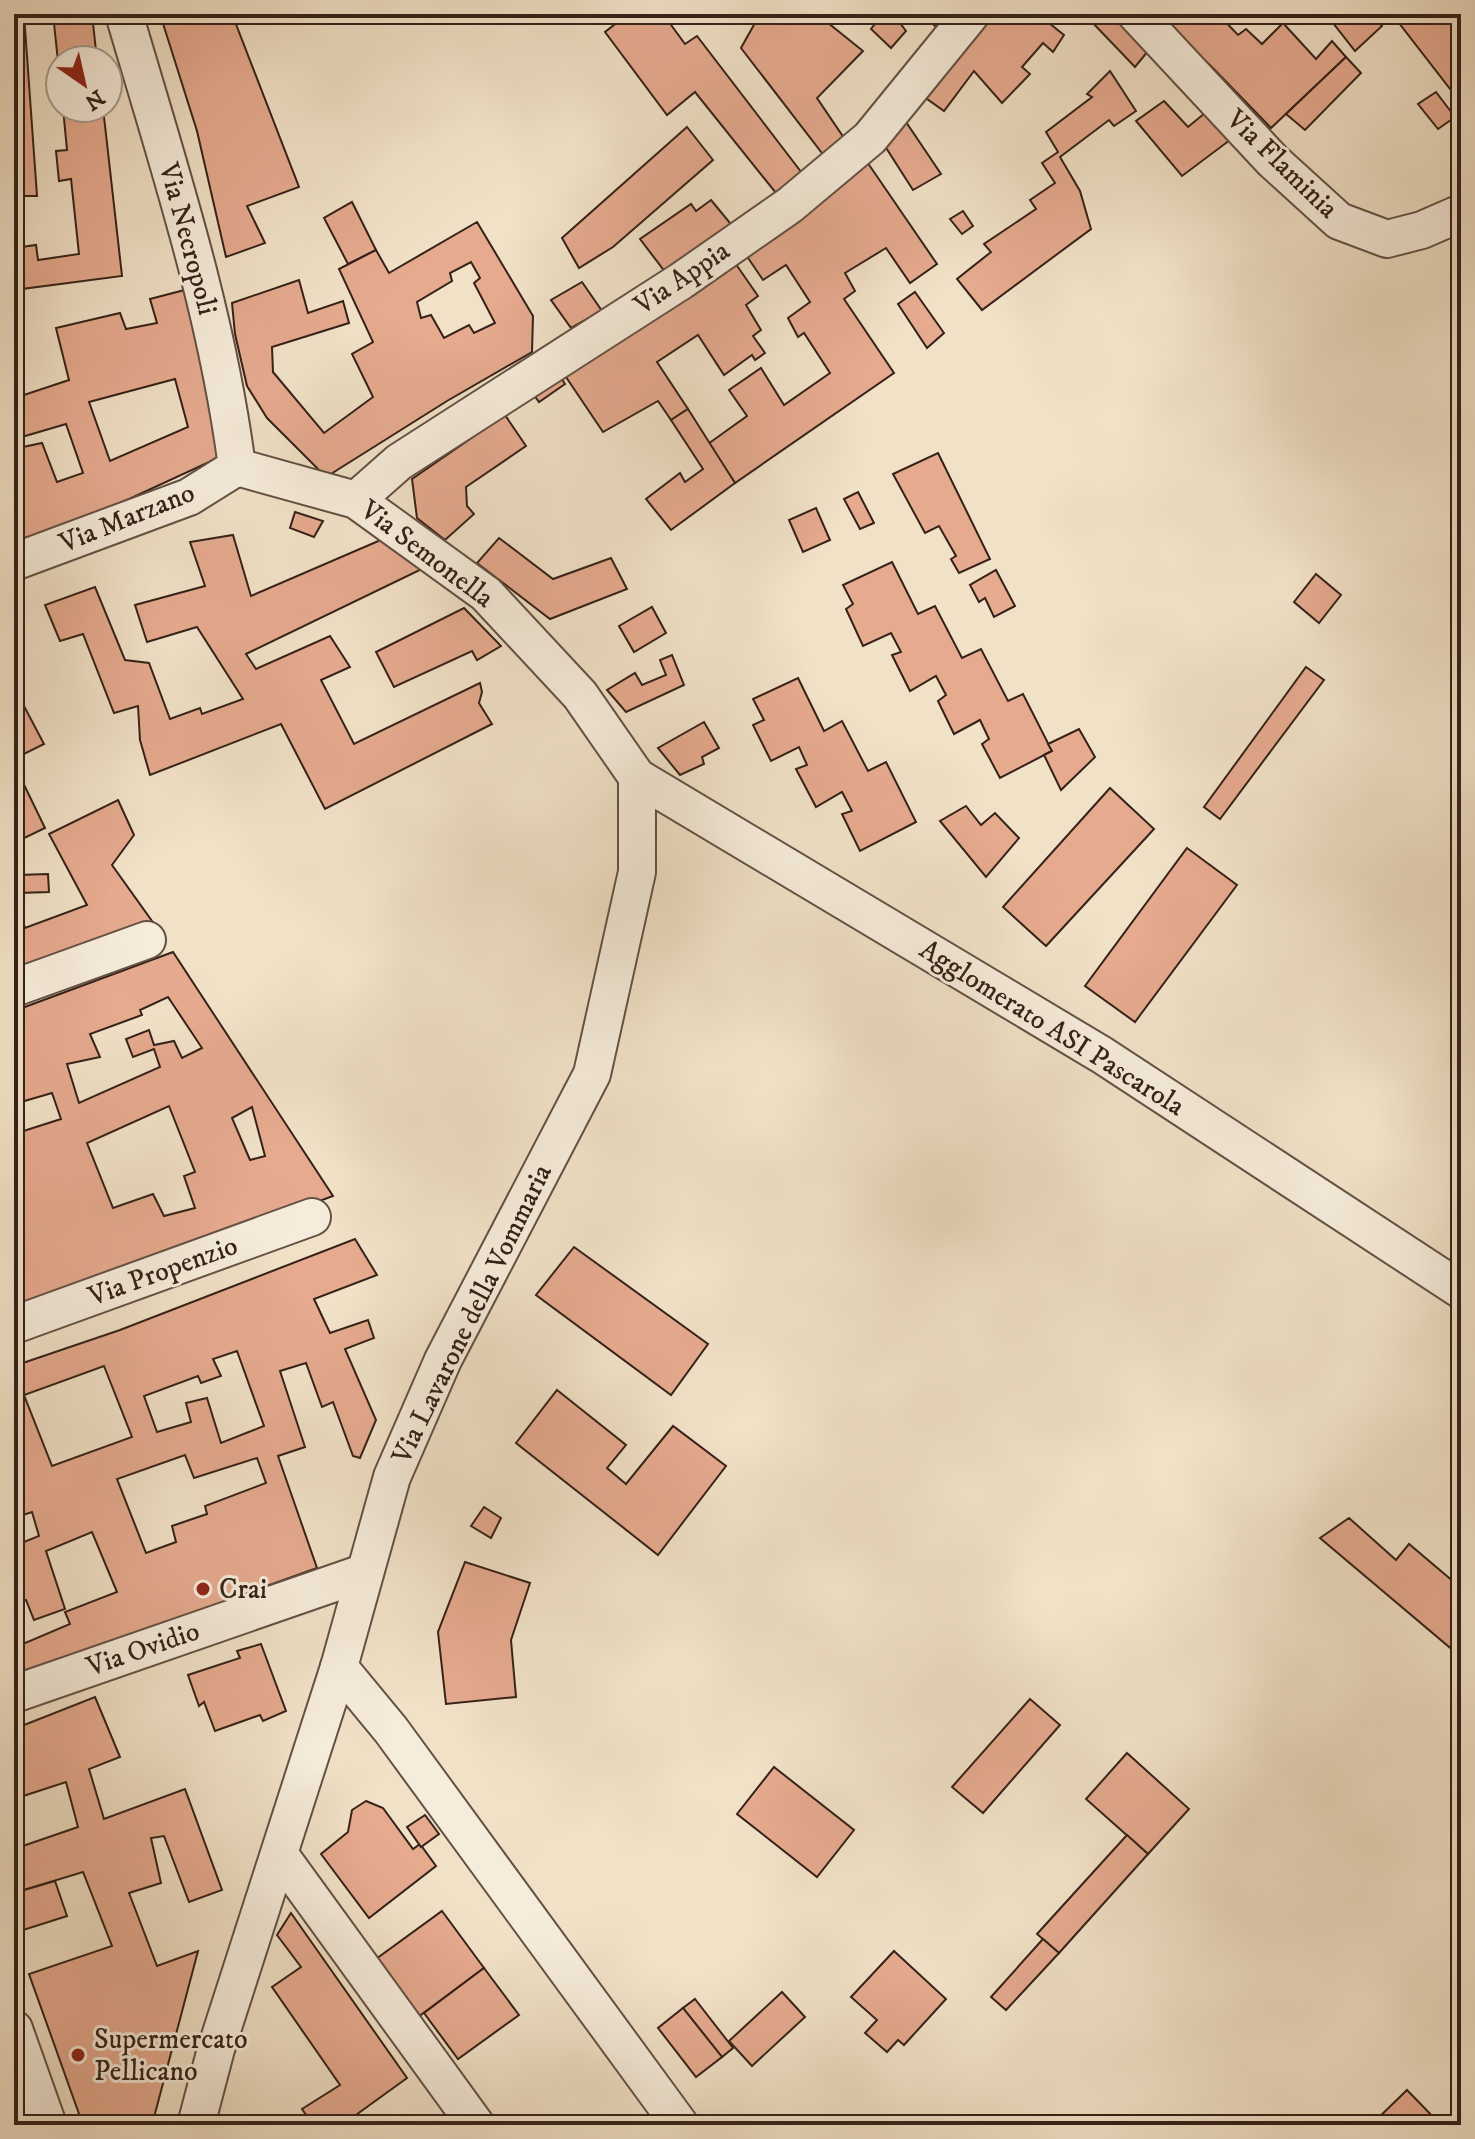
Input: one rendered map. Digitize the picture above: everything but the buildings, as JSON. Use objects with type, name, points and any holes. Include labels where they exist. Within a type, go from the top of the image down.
[{"type":"street","name":"Via Necropoli","points":[[124,14],[191,242],[223,371],[237,467]]},
{"type":"street","name":"Via Appia","points":[[356,500],[399,462],[681,281],[790,205],[870,138],[971,14]]},
{"type":"street","name":"Via Flaminia","points":[[1136,14],[1273,161],[1339,221],[1387,239],[1422,230],[1461,213]]},
{"type":"street","name":"Via Semonella","points":[[237,467],[356,500],[486,594],[580,695],[637,777]]},
{"type":"street","name":"Via Marzano","points":[[14,562],[189,497],[237,467]]},
{"type":"street","name":"Agglomerato ASI Pascarola","points":[[637,777],[1102,1055],[1461,1290]]},
{"type":"street","name":"Via Lavarone della Vommaria","points":[[196,2125],[216,2049],[339,1667],[392,1477],[443,1360],[592,1074],[637,872],[637,777]]},
{"type":"street","points":[[14,988],[147,940]]},
{"type":"street","name":"Via Propenzio","points":[[14,1325],[312,1217]]},
{"type":"street","name":"Via Ovidio","points":[[14,1694],[363,1573]]},
{"type":"street","points":[[339,1667],[391,1730],[680,2125]]},
{"type":"street","points":[[280,1855],[476,2125]]},
{"type":"street","points":[[18,2052],[48,2125]]},
{"type":"place","name":"Crai","points":[[203,1589]]},
{"type":"place","name":"Supermercato Pellicano","points":[[78,2055]]}]
